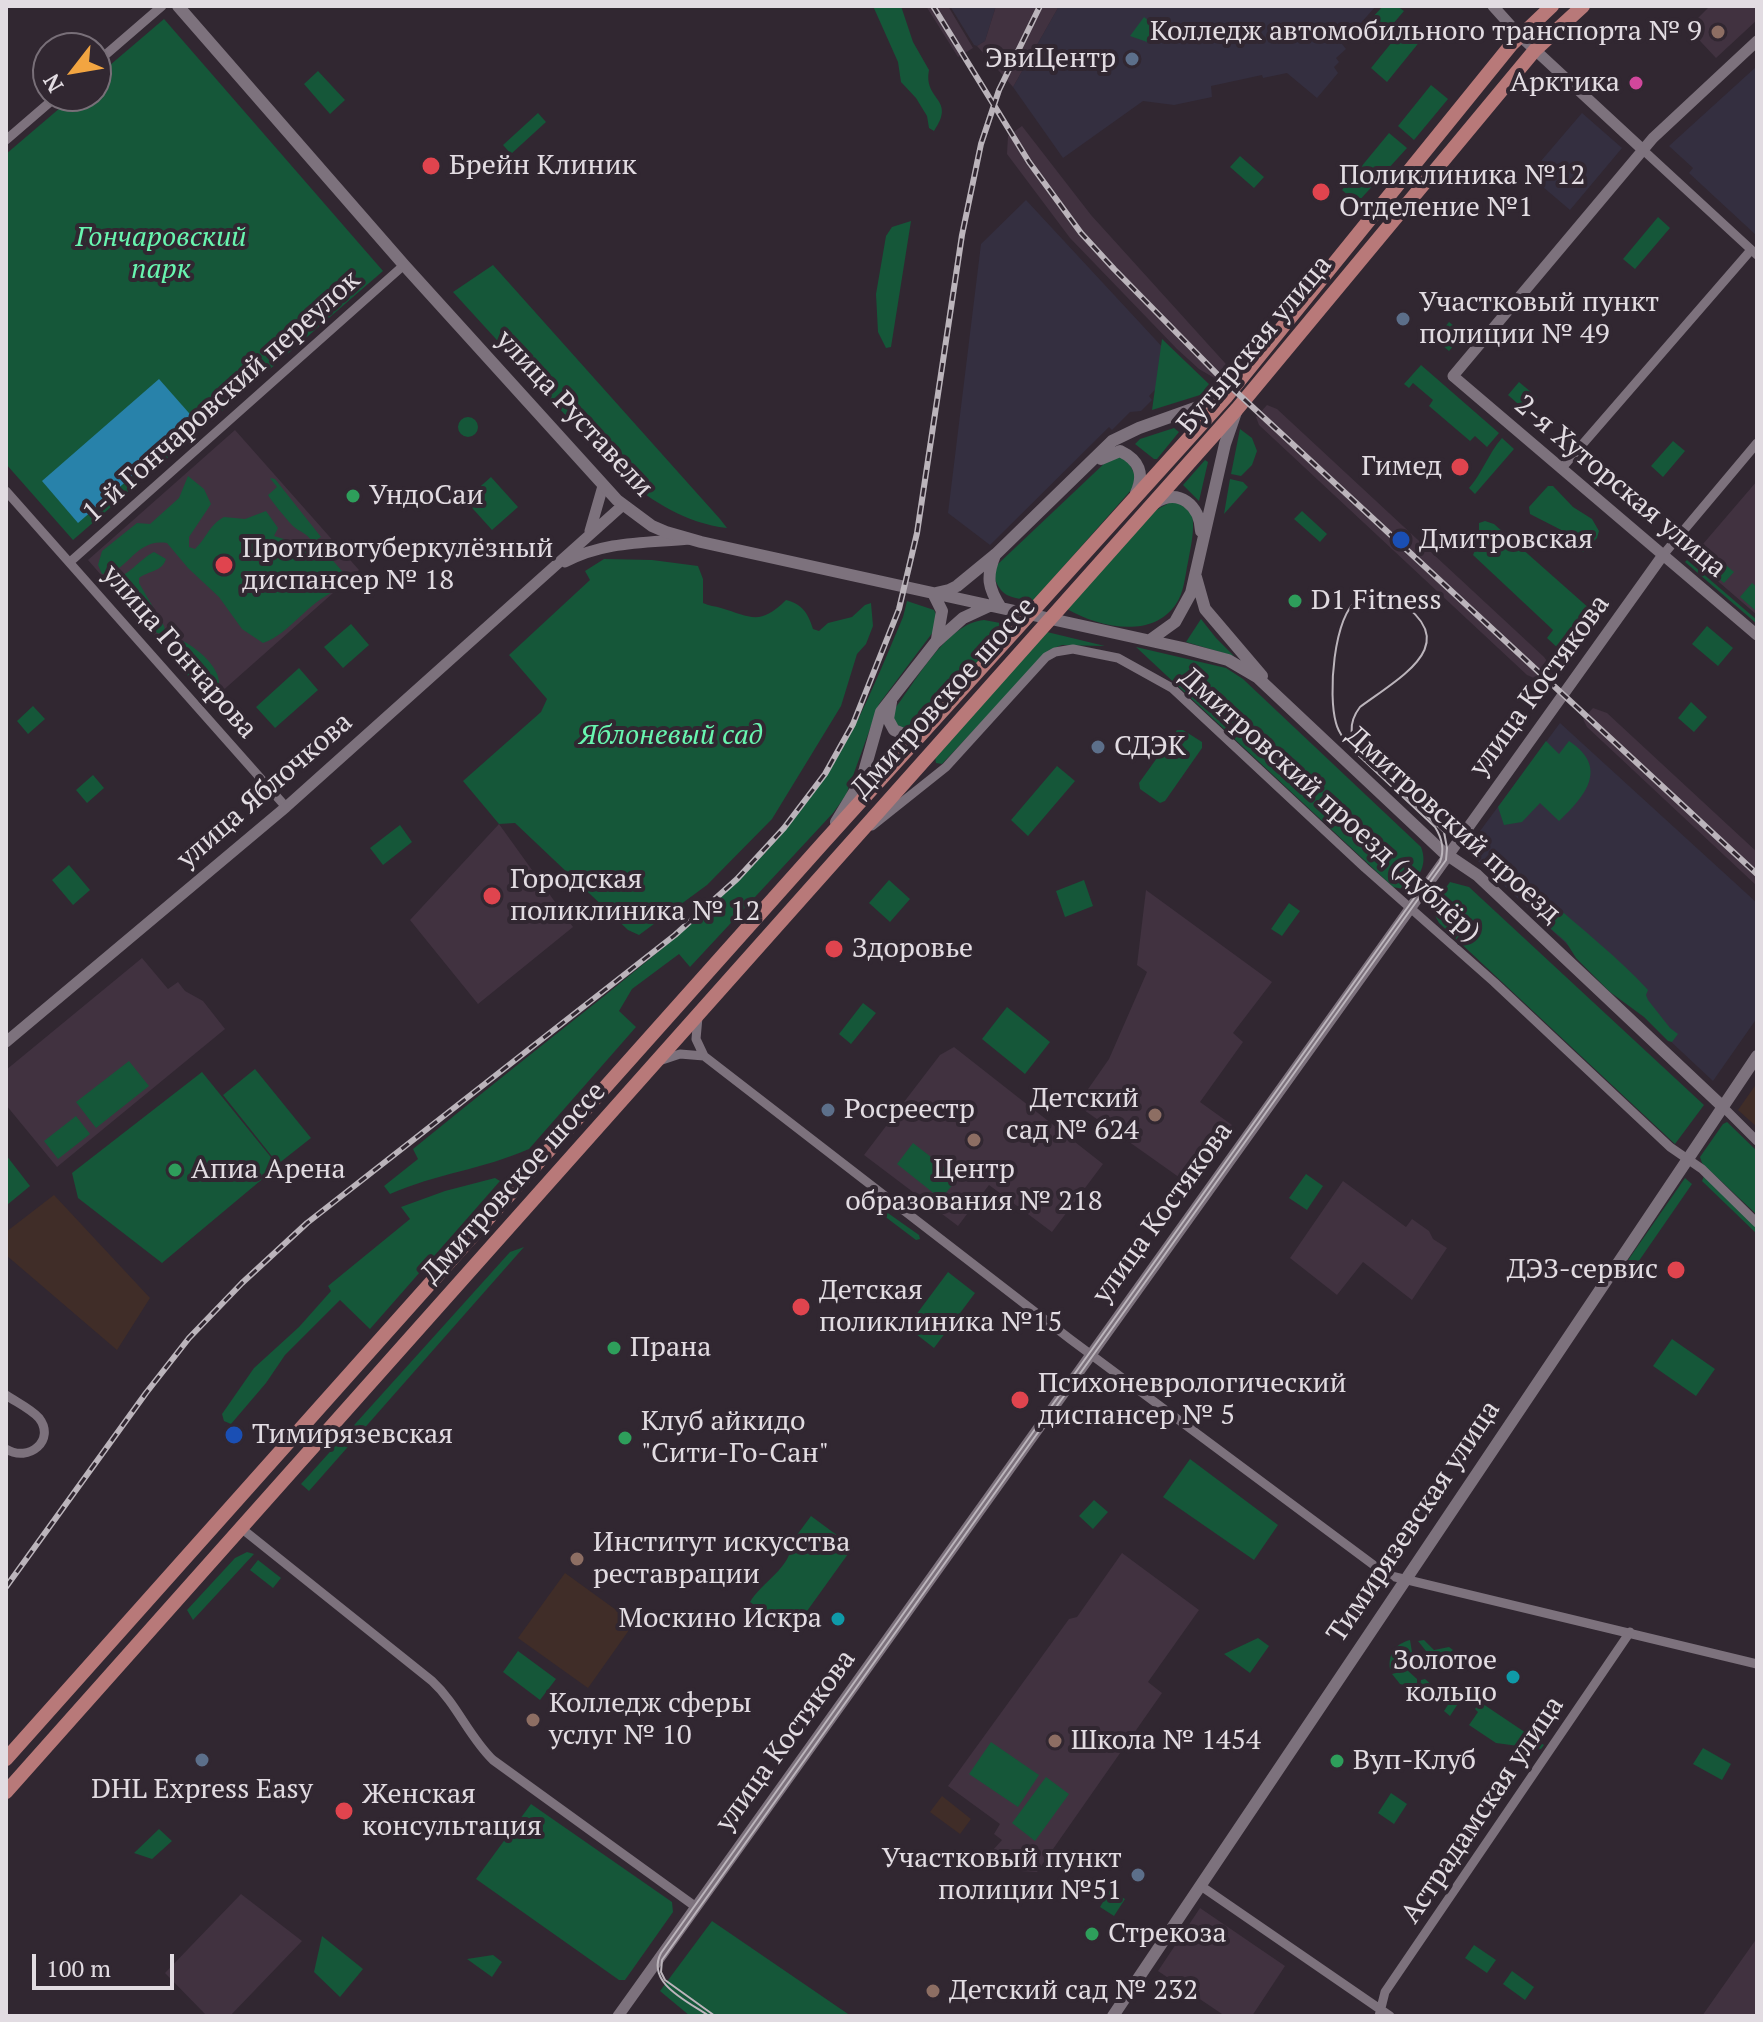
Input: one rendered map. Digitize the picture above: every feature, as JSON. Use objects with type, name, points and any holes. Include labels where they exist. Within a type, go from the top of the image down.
[{"type":"main road","name":"улица Руставели","points":[[178,6],[404,265],[603,486],[652,526],[689,539],[1074,624]]},
{"type":"main road","name":"Бутырская улица","points":[[1040,604],[1226,397],[1491,70],[1520,36],[1552,6]]},
{"type":"main road","name":"Бутырская улица","points":[[1059,607],[1237,409],[1535,50],[1583,6]]},
{"type":"main road","points":[[930,592],[957,586],[996,554],[1112,441],[1125,433],[1226,397]]},
{"type":"main road","points":[[1150,640],[1167,630],[1181,614],[1196,575],[1229,431],[1237,409]]},
{"type":"main road","points":[[1085,470],[1112,452],[1120,451],[1132,457],[1141,479],[1134,498]]},
{"type":"main road","points":[[1149,507],[1165,496],[1189,502],[1200,520],[1201,547]]},
{"type":"main road","points":[[823,843],[862,779],[877,722],[892,699],[935,643],[963,618],[1001,608],[988,583],[989,570],[996,554]]},
{"type":"main road","points":[[1196,575],[1205,609],[1242,650],[1276,695]]},
{"type":"main road","points":[[930,592],[940,604],[943,616],[935,643]]},
{"type":"main road","name":"Дмитровское шоссе","points":[[6,1759],[1040,604]]},
{"type":"main road","name":"Дмитровское шоссе","points":[[6,1792],[1059,607]]},
{"type":"main road","name":"Дмитровский проезд","points":[[1074,624],[1210,654],[1236,663],[1257,677],[1448,855],[1489,886],[1723,1107]]},
{"type":"main road","points":[[892,699],[888,719],[899,733],[912,735],[941,714]]},
{"type":"main road","name":"Тимирязевская улица","points":[[1113,2016],[1757,1056]]},
{"type":"street","points":[[112,49],[162,6]]},
{"type":"street","points":[[1493,6],[1520,36],[1754,253],[1561,469]]},
{"type":"street","points":[[1642,149],[1688,102],[1757,41]]},
{"type":"street","points":[[1491,70],[1501,66],[1508,70],[1508,84]]},
{"type":"street","points":[[6,140],[38,112]]},
{"type":"street","name":"2-я Хуторская улица","points":[[1642,149],[1453,376],[1757,635]]},
{"type":"street","name":"1-й Гончаровский переулок","points":[[70,562],[404,265]]},
{"type":"street","points":[[1663,555],[1757,443]]},
{"type":"street","points":[[588,535],[603,486]]},
{"type":"street","name":"улица Гончарова","points":[[7,495],[286,807]]},
{"type":"street","points":[[551,570],[623,505]]},
{"type":"street","points":[[551,570],[585,553],[614,544],[689,539]]},
{"type":"street","name":"улица Костякова","points":[[618,2016],[1663,555]]},
{"type":"street","name":"улица Яблочкова","points":[[6,1042],[286,807],[551,570]]},
{"type":"street","name":"Дмитровский проезд (дублёр)","points":[[854,839],[946,767],[1038,664],[1055,652],[1073,649],[1118,658],[1172,688],[1670,1147],[1702,1169],[1757,1223]]},
{"type":"street","points":[[699,1015],[696,1039],[704,1056],[1091,1355],[1383,1572],[1404,1580],[1757,1664]]},
{"type":"street","points":[[650,1037],[657,1034],[665,1036],[669,1045],[662,1057]]},
{"type":"street","points":[[662,1057],[680,1054],[704,1056]]},
{"type":"street","name":"Дмитровский проезд","points":[[1723,1107],[1757,1141]]},
{"type":"street","points":[[6,1395],[39,1418],[43,1434],[39,1445],[30,1452],[19,1454],[6,1449]]},
{"type":"street","points":[[241,1528],[432,1681],[493,1760],[696,1907]]},
{"type":"street","name":"Астрадамская улица","points":[[1380,2013],[1385,1992],[1630,1632]]},
{"type":"street","points":[[1201,1886],[1380,2013],[1390,2016]]},
{"type":"shaded area","points":[[926,6],[948,6],[973,48],[958,57]]},
{"type":"shaded area","points":[[950,6],[996,6],[985,41],[974,45]]},
{"type":"shaded area","points":[[996,6],[1059,6],[1013,87],[977,46],[985,41]]},
{"type":"shaded area","points":[[1059,6],[1376,6],[1342,44],[1346,49],[1336,58],[1339,62],[1334,67],[1338,73],[1317,98],[1287,73],[1211,86],[1212,97],[1174,105],[1143,101],[1063,158],[1013,87]]},
{"type":"shaded area","name":"Колледж автомобильного транспорта № 9","points":[[1710,6],[1757,6],[1757,20],[1716,58],[1688,28]]},
{"type":"shaded area","points":[[1757,66],[1757,236],[1689,173],[1693,168],[1669,146]]},
{"type":"shaded area","points":[[1582,113],[1622,148],[1570,210],[1529,175]]},
{"type":"shaded area","points":[[1022,126],[1091,215],[1225,363],[1228,368],[1216,379],[1199,369],[1177,349],[1070,238],[1007,154],[1008,136]]},
{"type":"shaded area","points":[[1026,200],[1179,365],[1149,396],[1152,400],[1141,411],[1130,412],[1112,430],[1109,427],[990,545],[948,513],[981,244]]},
{"type":"shaded area","points":[[1267,405],[1277,409],[1544,657],[1554,671],[1543,682],[1527,675],[1259,425],[1256,417]]},
{"type":"shaded area","name":"Противотуберкулёзный диспансер № 18","points":[[235,430],[359,570],[211,701],[88,560]]},
{"type":"shaded area","points":[[1757,481],[1757,615],[1691,558]]},
{"type":"shaded area","points":[[1593,708],[1607,713],[1757,852],[1757,886],[1587,727],[1583,719]]},
{"type":"shaded area","points":[[1560,723],[1757,903],[1757,1018],[1713,1081],[1466,850]]},
{"type":"shaded area","name":"Городская поликлиника № 12","points":[[499,824],[573,927],[478,1004],[410,920]]},
{"type":"shaded area","points":[[1146,890],[1272,982],[1233,1033],[1243,1042],[1200,1102],[1232,1125],[1190,1185],[1077,1105],[1109,1059],[1147,972],[1137,965]]},
{"type":"shaded area","points":[[142,958],[168,989],[178,982],[185,991],[203,1001],[225,1029],[57,1167],[6,1105],[6,1070]]},
{"type":"shaded area","name":"Центр образования № 218","points":[[954,1047],[1103,1164],[1052,1232],[989,1185],[958,1226],[864,1155],[896,1113],[905,1119],[913,1109],[904,1102],[940,1055]]},
{"type":"shaded area","points":[[1757,1083],[1757,1127],[1738,1110]]},
{"type":"shaded area","points":[[1343,1181],[1406,1227],[1412,1219],[1447,1248],[1412,1300],[1363,1262],[1337,1295],[1290,1258]]},
{"type":"shaded area","points":[[54,1195],[150,1298],[117,1350],[6,1255],[6,1232]]},
{"type":"shaded area","name":"Школа № 1454","points":[[1122,1553],[1199,1610],[1148,1682],[1162,1693],[1037,1872],[1020,1871],[993,1850],[1002,1840],[994,1834],[1000,1824],[948,1786],[1069,1619],[1077,1617]]},
{"type":"shaded area","points":[[565,1573],[634,1623],[588,1688],[518,1638]]},
{"type":"shaded area","points":[[942,1796],[971,1819],[960,1834],[930,1812]]},
{"type":"shaded area","points":[[241,1894],[302,1941],[230,2016],[207,2016],[165,1973]]},
{"type":"shaded area","points":[[1200,1908],[1285,1966],[1252,2016],[1225,2016],[1158,1971]]},
{"type":"shaded area","points":[[1757,1938],[1757,2016],[1702,2016]]},
{"type":"green space","points":[[873,6],[901,6],[913,42],[929,70],[930,88],[941,105],[940,120],[934,131],[929,128],[927,116],[916,98],[901,82],[898,62]]},
{"type":"green space","points":[[1383,6],[1397,6],[1404,11],[1386,32],[1371,19]]},
{"type":"green space","points":[[1144,17],[1155,26],[1150,43],[1130,36]]},
{"type":"green space","name":"Гончаровский парк","points":[[164,19],[383,271],[73,540],[6,464],[6,154],[55,112],[112,112],[112,63]]},
{"type":"green space","points":[[1405,26],[1421,40],[1387,82],[1371,68]]},
{"type":"green space","points":[[318,71],[345,100],[330,114],[304,84]]},
{"type":"green space","points":[[1431,85],[1448,99],[1414,140],[1398,126]]},
{"type":"green space","points":[[538,113],[546,122],[511,154],[503,145]]},
{"type":"green space","points":[[1389,133],[1407,148],[1357,203],[1342,190]]},
{"type":"green space","points":[[1240,156],[1264,177],[1254,188],[1230,167]]},
{"type":"green space","points":[[1658,217],[1670,228],[1635,269],[1623,259]]},
{"type":"green space","points":[[911,221],[891,347],[886,348],[878,332],[876,294],[886,236],[892,227]]},
{"type":"green space","points":[[493,265],[727,528],[697,521],[671,510],[622,477],[453,292]]},
{"type":"green space","points":[[1449,322],[1464,334],[1449,351],[1435,339]]},
{"type":"green space","points":[[1162,339],[1211,386],[1200,395],[1152,410]]},
{"type":"green space","points":[[1421,365],[1499,433],[1487,447],[1475,436],[1470,441],[1429,406],[1433,400],[1413,383],[1409,388],[1404,384]]},
{"type":"green space","points":[[1519,382],[1537,397],[1526,411],[1508,395]]},
{"type":"green space","points":[[468,417],[475,420],[478,427],[475,434],[468,437],[461,434],[458,427],[461,420]]},
{"type":"green space","points":[[1174,428],[1179,432],[1157,459],[1135,444],[1140,439]]},
{"type":"green space","points":[[1240,429],[1252,438],[1257,451],[1252,465],[1241,476],[1231,474]]},
{"type":"green space","points":[[1502,438],[1514,449],[1475,494],[1469,488]]},
{"type":"green space","points":[[1673,441],[1685,451],[1663,477],[1651,466]]},
{"type":"green space","points":[[1118,456],[1127,459],[1136,477],[1132,489],[1033,601],[1003,592],[993,573],[998,564],[1109,459]]},
{"type":"green space","points":[[1205,460],[1208,462],[1199,501],[1183,485]]},
{"type":"green space","points":[[188,476],[204,489],[211,504],[189,537],[189,547],[195,549],[224,517],[245,519],[266,511],[278,528],[274,536],[317,549],[321,546],[323,556],[328,555],[342,571],[337,590],[263,643],[242,629],[219,597],[167,543],[147,546],[118,568],[102,574],[98,565],[102,551],[137,523],[150,524],[179,498]]},
{"type":"green space","points":[[491,477],[518,507],[492,530],[465,500]]},
{"type":"green space","points":[[270,478],[275,479],[321,537],[313,542],[293,526],[268,495],[277,487]]},
{"type":"green space","points":[[1230,479],[1243,482],[1248,487],[1224,514]]},
{"type":"green space","points":[[1548,486],[1553,486],[1573,507],[1592,519],[1599,531],[1597,538],[1583,552],[1576,550],[1573,536],[1530,514],[1529,507]]},
{"type":"green space","points":[[1171,502],[1179,503],[1192,513],[1193,531],[1183,590],[1166,615],[1139,626],[1124,627],[1094,621],[1067,609],[1156,510]]},
{"type":"green space","points":[[1302,511],[1327,534],[1320,542],[1294,519]]},
{"type":"green space","points":[[1479,523],[1494,524],[1599,617],[1572,655],[1563,656],[1547,638],[1553,630],[1473,555],[1479,541]]},
{"type":"green space","points":[[1708,550],[1734,572],[1724,583],[1699,561]]},
{"type":"green space","points":[[154,552],[166,559],[158,569],[139,578],[139,583],[164,626],[161,634],[141,619],[112,579],[124,575]]},
{"type":"green space","name":"Яблоневый сад","points":[[604,559],[652,560],[698,566],[703,579],[703,603],[755,617],[769,613],[786,600],[800,607],[813,629],[819,631],[828,623],[852,617],[871,603],[873,626],[866,644],[857,654],[841,706],[772,819],[707,885],[639,935],[628,930],[515,823],[499,824],[463,781],[541,712],[547,699],[509,655],[590,580],[585,571]]},
{"type":"green space","points":[[1687,560],[1757,620],[1757,624],[1685,562]]},
{"type":"green space","points":[[1752,583],[1757,587],[1757,612],[1740,597]]},
{"type":"green space","points":[[907,601],[934,610],[936,628],[879,704],[846,795],[833,813],[690,967],[679,954],[632,989],[619,1011],[636,1027],[529,1149],[390,1194],[384,1186],[418,1159],[413,1149],[660,950],[721,897],[777,839],[803,808],[849,737],[886,658]]},
{"type":"green space","points":[[1201,619],[1216,638],[1234,656],[1186,642]]},
{"type":"green space","points":[[984,620],[1011,625],[917,728],[901,730],[893,718],[894,710],[933,655],[957,631]]},
{"type":"green space","points":[[351,624],[369,645],[343,668],[324,647]]},
{"type":"green space","points":[[1707,626],[1733,648],[1718,666],[1692,644]]},
{"type":"green space","points":[[1047,632],[1105,646],[1062,645],[1049,650],[942,764],[936,763],[935,757]]},
{"type":"green space","points":[[183,641],[212,665],[219,685],[204,687],[187,675],[174,645]]},
{"type":"green space","points":[[1136,647],[1226,668],[1243,679],[1421,847],[1423,865],[1408,890],[1393,887]]},
{"type":"green space","points":[[299,668],[318,690],[275,728],[256,707]]},
{"type":"green space","points":[[1691,702],[1707,717],[1694,732],[1678,718]]},
{"type":"green space","points":[[33,706],[45,719],[28,734],[17,721]]},
{"type":"green space","points":[[1177,730],[1183,730],[1202,742],[1202,748],[1165,801],[1160,803],[1140,789],[1139,783]]},
{"type":"green space","points":[[1546,741],[1559,754],[1569,741],[1581,751],[1591,771],[1585,792],[1559,821],[1540,803],[1522,822],[1504,825],[1498,807]]},
{"type":"green space","points":[[1057,766],[1075,781],[1028,836],[1011,820]]},
{"type":"green space","points":[[93,775],[104,788],[87,803],[76,790]]},
{"type":"green space","points":[[400,825],[412,842],[383,865],[370,848]]},
{"type":"green space","points":[[69,865],[90,890],[73,905],[52,880]]},
{"type":"green space","points":[[889,880],[910,899],[890,922],[869,903]]},
{"type":"green space","points":[[1084,880],[1093,906],[1065,917],[1056,891]]},
{"type":"green space","points":[[1450,882],[1469,887],[1704,1105],[1675,1144],[1439,923],[1431,908]]},
{"type":"green space","points":[[1537,892],[1599,943],[1648,990],[1648,1000],[1678,1034],[1672,1042],[1610,992],[1576,958],[1566,942],[1543,922],[1528,895]]},
{"type":"green space","points":[[1289,903],[1300,911],[1282,936],[1271,929]]},
{"type":"green space","points":[[863,1003],[876,1013],[851,1044],[839,1034]]},
{"type":"green space","points":[[1007,1007],[1050,1042],[1025,1074],[982,1039]]},
{"type":"green space","points":[[129,1061],[149,1086],[96,1128],[76,1102]]},
{"type":"green space","points":[[255,1069],[311,1138],[278,1164],[223,1095]]},
{"type":"green space","name":"Апиа Арена","points":[[202,1072],[278,1166],[162,1263],[78,1198],[72,1173]]},
{"type":"green space","points":[[76,1116],[90,1134],[58,1159],[44,1141]]},
{"type":"green space","points":[[1727,1122],[1757,1151],[1757,1215],[1702,1163],[1700,1157]]},
{"type":"green space","points":[[913,1143],[958,1178],[941,1199],[897,1164]]},
{"type":"green space","points":[[6,1155],[30,1186],[7,1205],[6,1204]]},
{"type":"green space","points":[[1306,1174],[1323,1186],[1307,1210],[1289,1198]]},
{"type":"green space","points":[[1704,1176],[1757,1227],[1757,1234],[1702,1181]]},
{"type":"green space","points":[[495,1178],[500,1181],[370,1329],[340,1300],[285,1355],[231,1424],[224,1421],[222,1414],[254,1368],[299,1327],[331,1291],[328,1286],[410,1219],[401,1207]]},
{"type":"green space","points":[[1685,1178],[1692,1184],[1634,1268],[1626,1263]]},
{"type":"green space","points":[[868,1199],[919,1235],[920,1239],[916,1240],[871,1206]]},
{"type":"green space","points":[[524,1247],[309,1491],[301,1484],[510,1252]]},
{"type":"green space","points":[[948,1272],[975,1293],[934,1348],[907,1327]]},
{"type":"green space","points":[[1672,1339],[1715,1369],[1696,1396],[1653,1366]]},
{"type":"green space","points":[[1190,1459],[1278,1525],[1254,1560],[1163,1497]]},
{"type":"green space","points":[[1094,1500],[1108,1512],[1093,1529],[1079,1516]]},
{"type":"green space","points":[[811,1516],[853,1547],[792,1632],[750,1602],[782,1567],[791,1543]]},
{"type":"green space","points":[[247,1552],[254,1554],[193,1620],[187,1610],[235,1558]]},
{"type":"green space","points":[[258,1560],[281,1578],[273,1588],[250,1570]]},
{"type":"green space","points":[[1258,1638],[1269,1646],[1250,1673],[1224,1654]]},
{"type":"green space","points":[[1410,1640],[1412,1652],[1406,1665],[1390,1669],[1394,1650]]},
{"type":"green space","points":[[1424,1640],[1434,1650],[1449,1647],[1453,1650],[1445,1657],[1430,1656],[1418,1641]]},
{"type":"green space","points":[[518,1651],[556,1679],[540,1700],[503,1672]]},
{"type":"green space","points":[[1407,1670],[1417,1679],[1417,1688],[1400,1684],[1392,1674]]},
{"type":"green space","points":[[1425,1679],[1434,1687],[1439,1702],[1424,1696],[1421,1680]]},
{"type":"green space","points":[[1459,1688],[1475,1698],[1470,1705],[1461,1699],[1450,1716],[1444,1711]]},
{"type":"green space","points":[[1480,1702],[1544,1745],[1541,1749],[1496,1743],[1469,1725],[1478,1712],[1475,1709]]},
{"type":"green space","points":[[991,1742],[1039,1775],[1018,1807],[969,1774]]},
{"type":"green space","points":[[1703,1748],[1731,1764],[1722,1780],[1693,1764]]},
{"type":"green space","points":[[1046,1777],[1069,1794],[1035,1841],[1012,1823]]},
{"type":"green space","points":[[1391,1793],[1407,1804],[1394,1824],[1378,1813]]},
{"type":"green space","points":[[531,1804],[672,1902],[673,1912],[625,1980],[619,1980],[476,1879]]},
{"type":"green space","points":[[159,1829],[172,1841],[152,1859],[134,1853]]},
{"type":"green space","points":[[1110,1890],[1125,1899],[1114,1916],[1100,1907]]},
{"type":"green space","points":[[712,1921],[851,2016],[690,2016],[660,1991]]},
{"type":"green space","points":[[322,1936],[363,1969],[340,1997],[314,1972]]},
{"type":"green space","points":[[1474,1945],[1496,1960],[1487,1973],[1465,1958]]},
{"type":"green space","points":[[493,1955],[502,1962],[492,1977],[467,1959]]},
{"type":"green space","points":[[1512,1971],[1534,1987],[1525,2000],[1503,1984]]},
{"type":"water","points":[[159,379],[196,421],[78,523],[42,481]]},
{"type":"tram line","points":[[709,2016],[681,1998],[664,1982],[659,1974],[661,1953],[1440,862],[1442,844],[1435,827],[1357,754],[1336,723],[1333,676],[1343,622],[1361,597],[1387,594],[1412,611],[1424,626],[1427,641],[1422,655],[1410,669],[1360,707],[1353,719],[1353,738],[1362,756],[1444,832],[1446,860],[662,1960],[661,1972],[665,1980],[715,2016]]},
{"type":"railway","points":[[933,6],[1029,162],[1081,233],[1114,269],[1219,376],[1757,874]]},
{"type":"railway","points":[[6,1587],[146,1393],[189,1338],[242,1283],[307,1223],[675,935],[737,879],[784,828],[825,774],[853,724],[899,609],[917,533],[962,235],[981,144],[999,90],[1040,6]]},
{"type":"place","name":"Колледж автомобильного транспорта № 9","points":[[1718,32]]},
{"type":"place","name":"ЭвиЦентр","points":[[1132,59]]},
{"type":"place","name":"Арктика","points":[[1636,83]]},
{"type":"place","name":"Брейн Клиник","points":[[431,166]]},
{"type":"place","name":"Поликлиника №12 Отделение №1","points":[[1321,192]]},
{"type":"place","name":"Участковый пункт полиции № 49","points":[[1403,319]]},
{"type":"place","name":"Гимед","points":[[1460,467]]},
{"type":"place","name":"УндоСаи","points":[[353,496]]},
{"type":"place","name":"Дмитровская","points":[[1401,540]]},
{"type":"place","name":"Противотуберкулёзный диспансер № 18","points":[[224,565]]},
{"type":"place","name":"D1 Fitness","points":[[1295,601]]},
{"type":"place","name":"СДЭК","points":[[1098,747]]},
{"type":"place","name":"Городская поликлиника № 12","points":[[492,896]]},
{"type":"place","name":"Здоровье","points":[[834,949]]},
{"type":"place","name":"Росреестр","points":[[828,1110]]},
{"type":"place","name":"Детский сад № 624","points":[[1155,1115]]},
{"type":"place","name":"Центр образования № 218","points":[[974,1140]]},
{"type":"place","name":"Апиа Арена","points":[[175,1170]]},
{"type":"place","name":"ДЭЗ-сервис","points":[[1676,1270]]},
{"type":"place","name":"Детская поликлиника №15","points":[[801,1307]]},
{"type":"place","name":"Прана","points":[[614,1348]]},
{"type":"place","name":"Психоневрологический диспансер № 5","points":[[1020,1400]]},
{"type":"place","name":"Тимирязевская","points":[[234,1435]]},
{"type":"place","name":"Клуб айкидо \"Сити-Го-Сан\"","points":[[625,1438]]},
{"type":"place","name":"Институт искусства реставрации","points":[[577,1559]]},
{"type":"place","name":"Москино Искра","points":[[838,1619]]},
{"type":"place","name":"Золотое кольцо","points":[[1513,1677]]},
{"type":"place","name":"Колледж сферы услуг № 10","points":[[533,1720]]},
{"type":"place","name":"Школа № 1454","points":[[1055,1741]]},
{"type":"place","name":"DHL Express Easy","points":[[202,1760]]},
{"type":"place","name":"Вуп-Клуб","points":[[1337,1761]]},
{"type":"place","name":"Женская консультация","points":[[344,1811]]},
{"type":"place","name":"Участковый пункт полиции №51","points":[[1138,1875]]},
{"type":"place","name":"Стрекоза","points":[[1092,1934]]},
{"type":"place","name":"Детский сад № 232","points":[[933,1991]]}]
